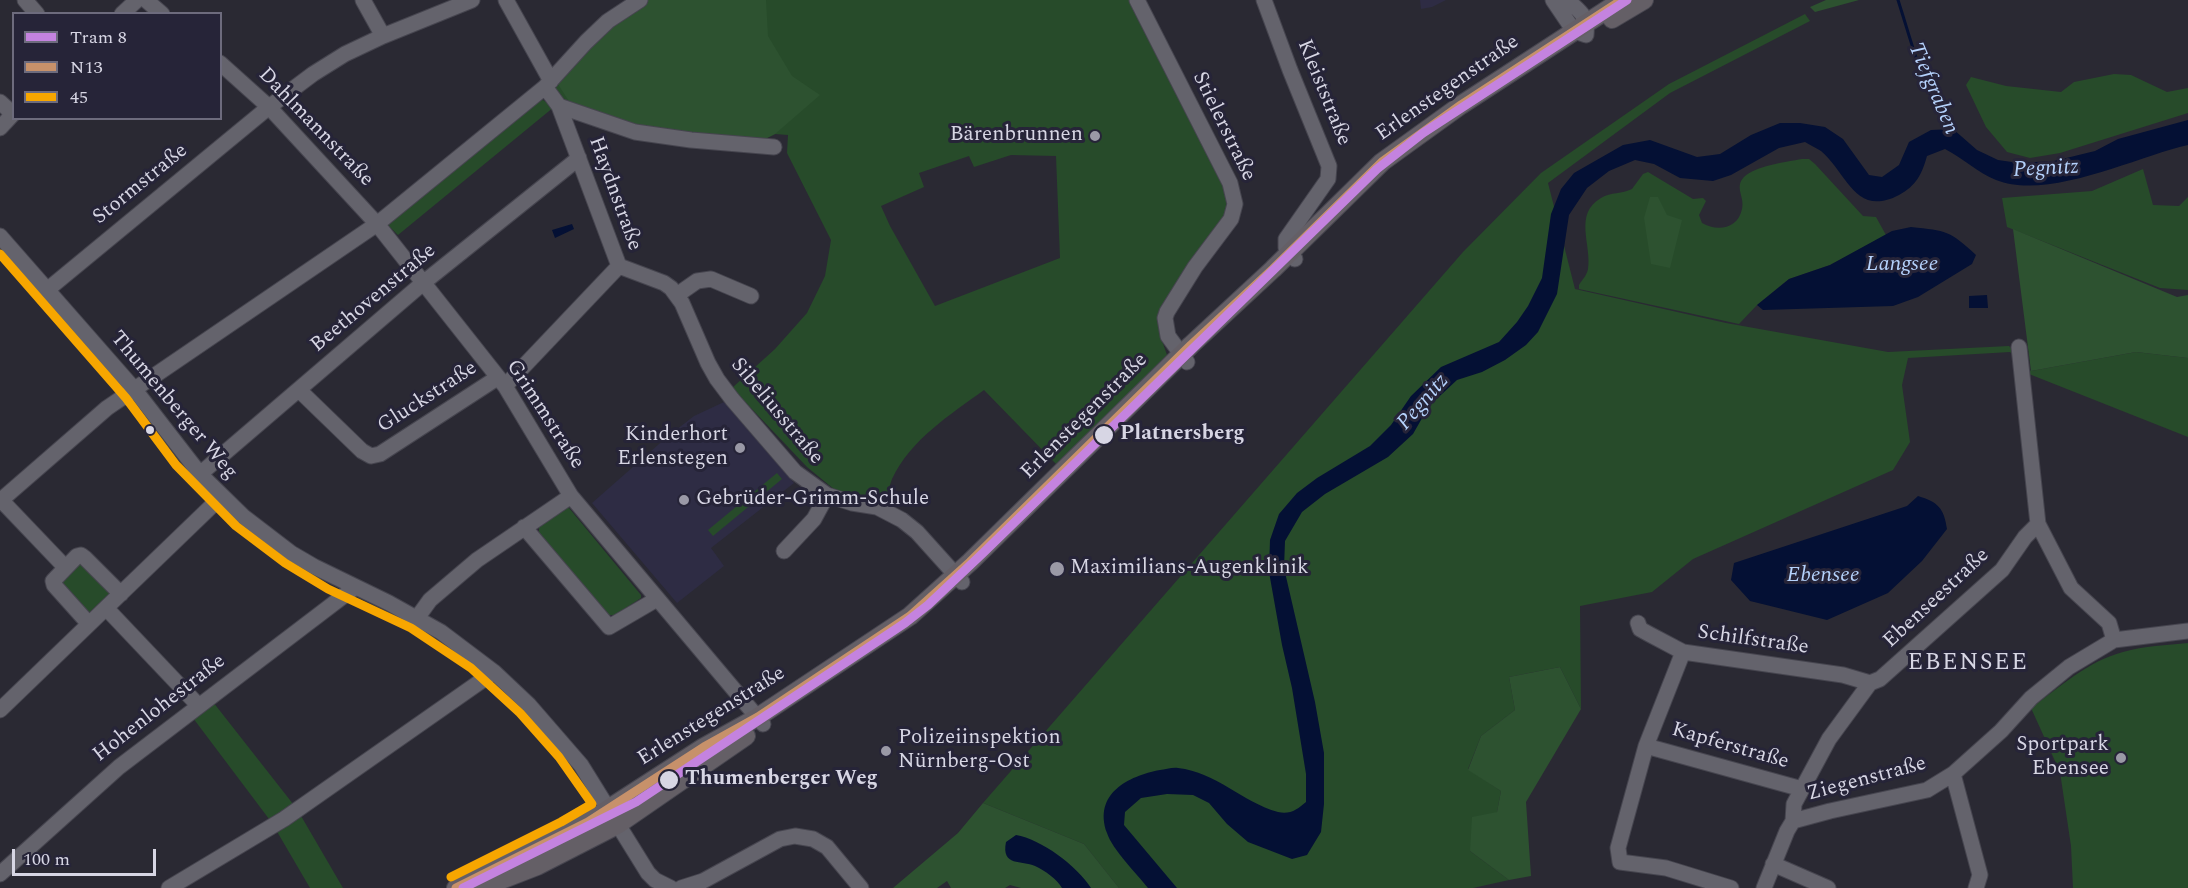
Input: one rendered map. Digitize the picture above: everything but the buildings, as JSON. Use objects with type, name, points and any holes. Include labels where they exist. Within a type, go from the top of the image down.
[{"type":"main road","name":"Erlenstegenstraße","points":[[613,817],[760,721],[906,630],[940,603],[960,579],[1184,358],[1373,182],[1401,158],[1516,79],[1622,0]]},
{"type":"main road","name":"Erlenstegenstraße","points":[[1582,29],[1642,1]]},
{"type":"main road","points":[[456,888],[567,833],[613,817]]},
{"type":"main road","points":[[482,888],[537,866],[613,817]]},
{"type":"street","points":[[25,0],[35,12]]},
{"type":"street","points":[[124,12],[137,0]]},
{"type":"street","points":[[146,0],[160,12]]},
{"type":"street","points":[[363,0],[383,36]]},
{"type":"street","name":"Stormstraße","points":[[47,290],[269,107],[321,69],[345,54],[383,36],[472,0]]},
{"type":"street","name":"Haydnstraße","points":[[501,382],[620,266],[560,106],[506,0]]},
{"type":"street","points":[[65,567],[1,501],[107,408],[377,224],[548,84],[608,21],[640,0]]},
{"type":"street","name":"Stielerstraße","points":[[1137,0],[1230,183],[1235,204],[1231,219],[1195,267],[1167,312],[1165,323],[1167,332],[1184,358]]},
{"type":"street","name":"Kleiststraße","points":[[1264,0],[1329,166],[1328,179],[1286,239],[1286,248],[1292,256]]},
{"type":"street","points":[[1553,0],[1582,29]]},
{"type":"street","points":[[1567,0],[1583,14],[1582,29]]},
{"type":"street","name":"Dahlmannstraße","points":[[222,65],[269,107],[377,224]]},
{"type":"street","points":[[0,102],[12,113]]},
{"type":"street","points":[[560,106],[635,132],[691,140],[774,147]]},
{"type":"street","points":[[0,128],[12,115]]},
{"type":"street","name":"Beethovenstraße","points":[[200,474],[423,283],[579,158]]},
{"type":"street","name":"Grimmstraße","points":[[377,224],[501,382],[571,496],[760,721]]},
{"type":"street","name":"Thumenberger Weg","points":[[0,236],[135,390],[200,474],[244,517],[291,553],[441,632],[494,672],[529,705],[568,749],[597,789],[648,873],[655,880],[670,888]]},
{"type":"street","name":"Sibeliusstraße","points":[[620,266],[664,283],[677,295],[687,312],[708,363],[727,392],[795,472],[827,495],[852,503],[877,507],[894,514],[917,532],[960,579]]},
{"type":"street","points":[[677,295],[697,281],[711,279],[751,296]]},
{"type":"street","points":[[2019,347],[2038,524],[2071,588],[2109,623],[2114,640]]},
{"type":"street","name":"Gluckstraße","points":[[299,390],[362,451],[371,456],[380,454],[501,382]]},
{"type":"street","points":[[784,551],[814,519],[827,495]]},
{"type":"street","points":[[1,706],[222,496]]},
{"type":"street","points":[[417,618],[430,600],[477,560],[571,496]]},
{"type":"street","name":"Ebenseestraße","points":[[1793,821],[1794,804],[1829,739],[1870,683],[1880,679],[2002,570],[2025,537],[2038,524]]},
{"type":"street","points":[[524,527],[609,627],[657,599]]},
{"type":"street","points":[[89,624],[54,585],[55,578],[76,556],[81,555],[121,594]]},
{"type":"street","name":"Hohenlohestraße","points":[[0,874],[119,767],[354,588]]},
{"type":"street","points":[[106,608],[198,705]]},
{"type":"street","name":"Schilfstraße","points":[[1638,623],[1640,628],[1648,634],[1683,652],[1843,675],[1870,683]]},
{"type":"street","name":"Ziegenstraße","points":[[1764,888],[1793,821],[1927,790],[1953,774],[2001,731],[2031,698],[2069,667],[2114,640],[2188,632]]},
{"type":"street","points":[[1683,652],[1646,746],[1618,848],[1620,862],[1666,868],[1731,888]]},
{"type":"street","points":[[169,888],[284,819],[494,672]]},
{"type":"street","name":"Kapferstraße","points":[[1646,746],[1802,789]]},
{"type":"street","points":[[1953,774],[1980,875],[1976,888]]},
{"type":"street","points":[[681,888],[703,881],[780,839],[795,836],[813,839],[827,847],[861,888]]},
{"type":"street","points":[[1773,864],[1828,888]]},
{"type":"shaded area","points":[[1420,0],[1446,0],[1432,7],[1421,9]]},
{"type":"shaded area","name":"Gebrüder-Grimm-Schule","points":[[724,402],[794,483],[711,548],[724,566],[677,603],[592,503],[694,416]]},
{"type":"green space","name":"Platnersberg","points":[[648,0],[1133,0],[1223,179],[1229,208],[1159,318],[1159,332],[1167,355],[1057,465],[984,390],[920,440],[892,479],[887,502],[835,490],[807,467],[732,388],[775,349],[807,313],[825,276],[831,240],[787,153],[788,135],[775,134],[759,142],[562,102],[555,93],[556,81]],"holes":[[[1011,155],[1056,156],[1060,258],[935,306],[881,206],[924,187],[919,173],[969,156],[974,167]]]},
{"type":"green space","points":[[648,0],[766,0],[768,36],[792,76],[820,95],[775,134],[759,142],[636,128],[572,106],[556,81],[609,25]]},
{"type":"green space","points":[[1826,0],[1859,0],[1815,12],[1810,7]]},
{"type":"green space","points":[[1805,14],[1810,21],[1670,93],[1548,183],[1575,289],[1726,323],[1888,352],[2009,346],[2031,371],[2136,352],[2188,358],[2188,437],[2029,374],[2010,352],[1908,358],[1902,385],[1910,442],[1893,470],[1693,559],[1652,592],[1580,606],[1581,709],[1560,667],[1509,677],[1515,710],[1481,736],[1468,769],[1501,791],[1497,812],[1470,851],[1509,880],[1473,888],[1119,888],[1084,844],[983,803],[1463,252],[1541,173],[1669,84]]},
{"type":"green space","points":[[2114,74],[2131,75],[2167,92],[2188,88],[2188,113],[2060,153],[2030,158],[2007,152],[1986,127],[1966,85],[1971,77],[2006,86],[2061,92],[2074,82]]},
{"type":"green space","points":[[543,100],[554,107],[398,235],[389,226],[389,219],[538,101]]},
{"type":"green space","points":[[1809,159],[1815,164],[1863,216],[1876,217],[1886,235],[1830,265],[1789,279],[1757,305],[1739,324],[1579,289],[1588,269],[1586,221],[1588,212],[1601,198],[1632,189],[1643,174],[1648,172],[1693,199],[1703,198],[1706,201],[1699,215],[1702,223],[1720,228],[1726,227],[1732,225],[1740,216],[1743,205],[1740,185],[1744,177],[1763,167]]},
{"type":"green space","points":[[2143,169],[2153,205],[2179,206],[2188,197],[2188,290],[2160,288],[2007,227],[2002,198],[2092,191]]},
{"type":"green space","points":[[1650,197],[1658,197],[1667,215],[1682,220],[1670,268],[1651,264],[1644,218]]},
{"type":"green space","points":[[2013,229],[2177,297],[2188,295],[2188,358],[2136,352],[2031,371]]},
{"type":"green space","points":[[777,473],[782,479],[713,536],[708,530]]},
{"type":"green space","points":[[565,508],[569,508],[641,595],[641,598],[615,615],[606,615],[539,534],[539,526]]},
{"type":"green space","points":[[78,562],[111,592],[88,614],[62,590],[60,577]]},
{"type":"green space","name":"Sportpark Ebensee","points":[[2188,643],[2188,888],[2073,888],[2071,846],[2060,772],[2031,708],[2075,676],[2110,656],[2139,648]]},
{"type":"green space","points":[[1560,667],[1581,709],[1526,802],[1531,876],[1509,880],[1470,851],[1472,817],[1497,812],[1501,791],[1468,770],[1481,736],[1515,710],[1509,677]]},
{"type":"green space","points":[[213,702],[297,809],[343,888],[310,888],[272,823],[193,718]]},
{"type":"green space","points":[[983,803],[1084,844],[1119,888],[1021,888],[1010,885],[1005,888],[951,888],[947,881],[937,888],[893,888],[958,833]]},
{"type":"water","name":"Pegnitz","points":[[2188,120],[2188,145],[2092,175],[2040,185],[2017,185],[1996,180],[1945,149],[1927,156],[1920,174],[1910,188],[1884,201],[1872,201],[1862,197],[1853,190],[1821,151],[1805,142],[1779,148],[1731,175],[1713,181],[1680,178],[1654,164],[1635,160],[1609,171],[1587,188],[1569,215],[1557,294],[1538,332],[1526,345],[1505,360],[1482,372],[1457,380],[1429,406],[1413,434],[1388,457],[1325,494],[1302,512],[1285,541],[1284,568],[1315,702],[1324,753],[1324,804],[1321,832],[1307,855],[1292,859],[1248,842],[1227,824],[1209,803],[1193,795],[1167,794],[1141,798],[1125,812],[1124,825],[1177,888],[1148,888],[1114,846],[1107,833],[1104,819],[1109,798],[1125,782],[1160,770],[1178,768],[1205,775],[1265,807],[1282,813],[1297,809],[1306,802],[1306,774],[1269,572],[1270,540],[1279,514],[1297,493],[1317,478],[1370,446],[1391,425],[1411,396],[1441,367],[1499,342],[1517,322],[1542,278],[1551,214],[1561,189],[1574,173],[1623,145],[1650,140],[1697,157],[1720,154],[1751,135],[1780,123],[1825,127],[1843,139],[1869,175],[1882,177],[1899,165],[1909,142],[1931,130],[1953,129],[1977,150],[1998,160],[2019,163],[2054,161],[2095,151],[2118,139]]},
{"type":"water","points":[[572,224],[574,229],[555,238],[552,230]]},
{"type":"water","name":"Langsee","points":[[1911,227],[1940,231],[1953,236],[1976,255],[1972,264],[1918,297],[1893,306],[1763,310],[1757,305],[1789,279],[1830,265],[1892,231]]},
{"type":"water","points":[[1987,295],[1988,308],[1969,308],[1969,296]]},
{"type":"water","name":"Ebensee","points":[[1918,496],[1939,507],[1947,529],[1922,561],[1888,593],[1827,620],[1750,601],[1731,580],[1734,563],[1907,506]]},
{"type":"water","points":[[1016,835],[1036,842],[1058,855],[1077,871],[1091,888],[1062,888],[1039,868],[1010,859],[1005,850],[1006,842]]},
{"type":"waterway","name":"Tiefgraben","points":[[1898,0],[1928,90],[1936,106],[1950,124],[1953,133]]},
{"type":"tram line","name":"8","points":[[463,888],[636,802],[905,623],[928,605],[983,553],[1377,169],[1423,133],[1627,0]]},
{"type":"transit line","name":"N13","points":[[456,888],[588,822],[704,747],[758,717],[910,616],[970,562],[1382,162],[1461,105],[1622,0]]},
{"type":"transit line","name":"45","points":[[0,254],[126,398],[176,465],[236,526],[285,563],[328,589],[411,628],[471,668],[520,713],[559,757],[592,804],[451,877]]},
{"type":"place","name":"Bärenbrunnen","points":[[1095,136]]},
{"type":"place","name":"Platnersberg","points":[[1104,435]]},
{"type":"place","name":"Kinderhort Erlenstegen","points":[[740,448]]},
{"type":"place","name":"Gebrüder-Grimm-Schule","points":[[684,500]]},
{"type":"place","name":"Maximilians-Augenklinik","points":[[1057,569]]},
{"type":"place","name":"Polizeiinspektion Nürnberg-Ost","points":[[886,751]]},
{"type":"place","name":"Sportpark Ebensee","points":[[2121,758]]},
{"type":"place","name":"Thumenberger Weg","points":[[669,780]]},
{"type":"district","name":"EBENSEE","points":[[1968,664]]}]
